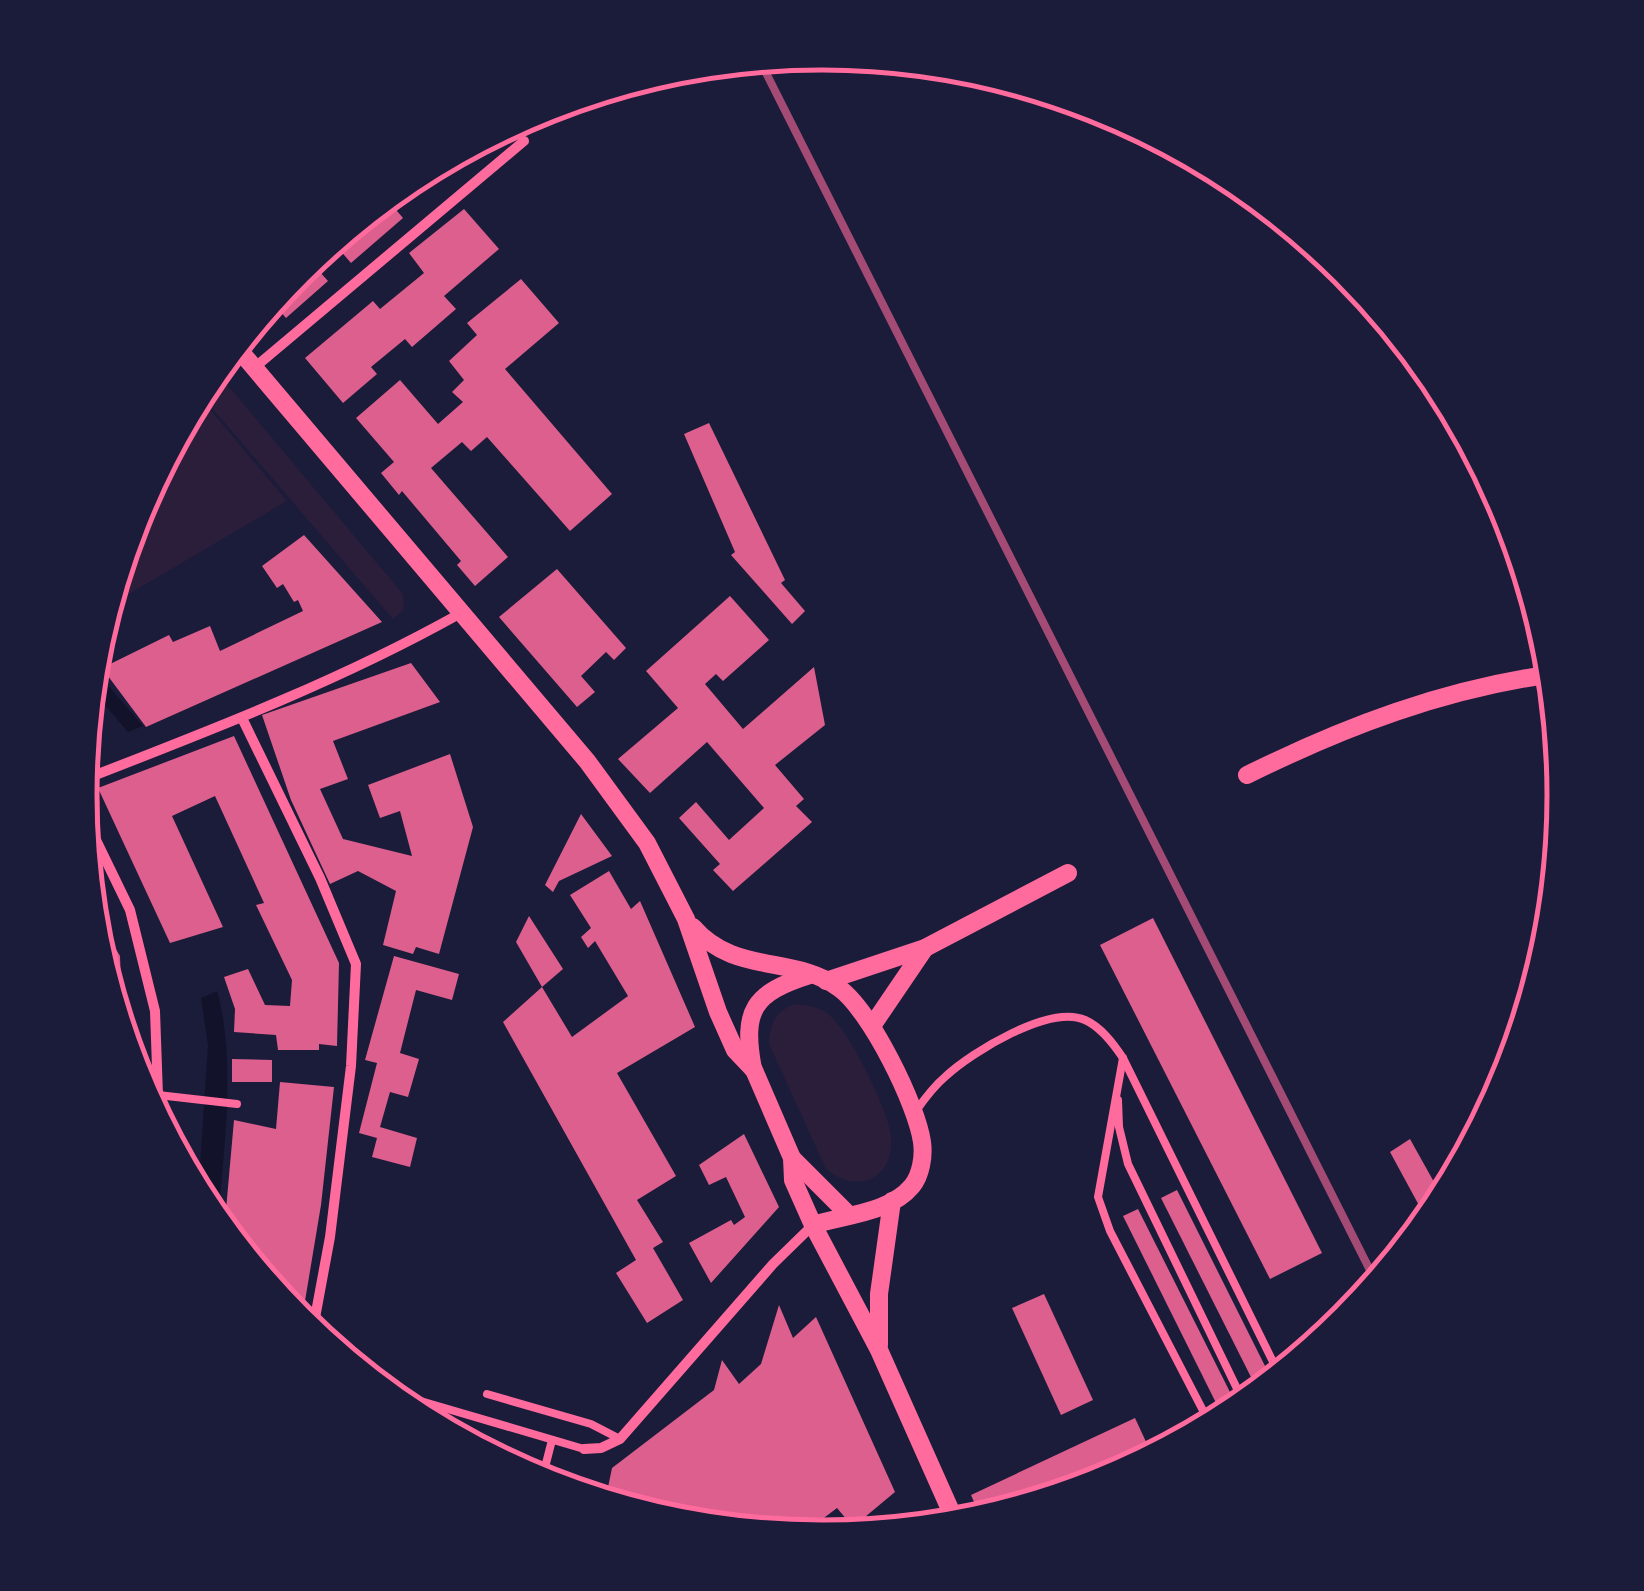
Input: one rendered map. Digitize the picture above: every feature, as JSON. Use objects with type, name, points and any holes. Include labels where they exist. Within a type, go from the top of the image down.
[{"type":"street","points":[[254,368],[524,141]]},
{"type":"street","points":[[244,356],[587,761],[630,818],[686,919],[735,1050],[754,1070]]},
{"type":"street","points":[[97,774],[242,718],[461,614]]},
{"type":"street","points":[[1248,774],[1328,736],[1426,700],[1537,677]]},
{"type":"street","points":[[242,718],[320,878],[356,964],[351,1066],[327,1261],[316,1315]]},
{"type":"street","points":[[98,845],[130,910],[154,1012],[158,1086]]},
{"type":"street","points":[[950,1509],[879,1350],[793,1180],[792,1158],[754,1070],[747,1036],[750,1015],[780,985],[925,948],[1068,872]]},
{"type":"street","points":[[584,1449],[602,1448],[620,1439],[773,1264],[813,1226],[892,1201],[912,1186],[922,1163],[922,1142],[914,1115],[872,1026],[857,1004],[818,978],[728,954],[704,940],[686,919]]},
{"type":"street","points":[[872,1026],[925,948]]},
{"type":"street","points":[[792,1158],[848,1214]]},
{"type":"street","points":[[879,1350],[880,1275],[892,1201]]},
{"type":"lane","points":[[914,1115],[930,1091],[971,1057],[1053,1016],[1085,1020],[1108,1038],[1122,1058],[1274,1363]]},
{"type":"lane","points":[[1122,1058],[1098,1197],[1110,1231],[1204,1412]]},
{"type":"lane","points":[[1116,1090],[1128,1164],[1238,1390]]},
{"type":"lane","points":[[162,1095],[237,1104]]},
{"type":"lane","points":[[488,1394],[591,1424],[620,1439]]},
{"type":"lane","points":[[424,1402],[584,1449]]},
{"type":"lane","points":[[545,1466],[552,1440]]},
{"type":"shaded area","points":[[226,383],[403,594],[404,610],[393,619],[210,406]]},
{"type":"shaded area","points":[[209,408],[287,501],[124,597],[171,475]]},
{"type":"shaded area","points":[[106,683],[143,726],[128,732],[103,703]]},
{"type":"shaded area","points":[[217,991],[226,1047],[220,1200],[200,1168],[208,1045],[201,998]]},
{"type":"shaded area","points":[[794,1004],[817,1008],[833,1018],[853,1046],[879,1099],[889,1126],[890,1156],[876,1176],[866,1181],[840,1178],[826,1169],[769,1044],[774,1019]]},
{"type":"building","points":[[395,209],[403,218],[351,263],[342,252]]},
{"type":"building","points":[[464,209],[499,249],[444,296],[456,309],[412,347],[405,339],[371,367],[377,374],[343,403],[305,358],[373,301],[380,309],[424,273],[409,253]]},
{"type":"building","points":[[320,272],[328,281],[286,318],[281,312]]},
{"type":"building","points":[[521,279],[559,323],[505,369],[612,494],[570,531],[487,437],[471,451],[462,442],[431,468],[508,557],[475,586],[457,565],[461,561],[402,491],[399,495],[381,473],[394,462],[356,418],[400,380],[438,424],[463,402],[452,392],[464,380],[449,361],[477,335],[467,323]]},
{"type":"building","points":[[709,423],[785,580],[781,583],[805,611],[792,624],[731,555],[735,552],[684,434]]},
{"type":"building","points":[[304,535],[382,622],[146,727],[107,675],[108,665],[169,635],[173,642],[210,626],[220,651],[303,611],[283,584],[277,588],[262,566]]},
{"type":"building","points":[[557,569],[626,648],[614,660],[606,652],[581,676],[595,692],[577,707],[499,617]]},
{"type":"building","points":[[730,596],[769,640],[723,681],[716,674],[705,684],[743,729],[814,667],[825,725],[775,765],[804,799],[796,806],[812,822],[733,891],[713,870],[720,864],[679,818],[696,802],[729,840],[764,808],[707,742],[650,793],[618,759],[678,708],[646,671]]},
{"type":"building","points":[[411,663],[440,702],[333,741],[348,779],[320,789],[343,839],[412,856],[400,811],[380,818],[368,785],[450,754],[473,827],[439,954],[416,947],[413,954],[383,945],[396,891],[358,871],[330,884],[291,800],[262,715]]},
{"type":"building","points":[[234,736],[339,963],[337,1046],[319,1044],[319,1050],[278,1050],[276,1035],[234,1032],[235,1009],[224,977],[248,969],[265,1005],[290,1006],[292,980],[256,905],[264,903],[215,796],[172,816],[223,927],[170,943],[98,788]]},
{"type":"building","points":[[581,814],[612,856],[559,881],[553,892],[545,885]]},
{"type":"building","points":[[609,871],[631,909],[640,901],[695,1027],[617,1073],[676,1176],[637,1200],[663,1242],[653,1248],[683,1300],[647,1323],[616,1273],[636,1260],[503,1022],[542,987],[572,1037],[628,996],[595,941],[588,948],[581,937],[591,928],[570,895]]},
{"type":"building","points":[[529,916],[563,969],[542,987],[516,942]]},
{"type":"building","points":[[1153,918],[1322,1253],[1270,1279],[1100,945]]},
{"type":"building","points":[[111,940],[120,956],[121,983]]},
{"type":"building","points":[[394,956],[459,974],[452,1000],[416,990],[400,1053],[419,1059],[408,1097],[390,1092],[380,1127],[417,1138],[410,1167],[372,1157],[377,1138],[359,1133],[377,1063],[365,1060]]},
{"type":"building","points":[[232,1059],[272,1060],[272,1082],[232,1082]]},
{"type":"building","points":[[280,1082],[334,1087],[321,1205],[304,1304],[226,1209],[234,1120],[276,1129]]},
{"type":"building","points":[[744,1134],[779,1207],[711,1283],[689,1243],[731,1220],[734,1225],[745,1217],[726,1177],[709,1185],[699,1165]]},
{"type":"building","points":[[1410,1139],[1435,1183],[1420,1207],[1390,1152]]},
{"type":"building","points":[[1177,1190],[1266,1369],[1252,1379],[1161,1198]]},
{"type":"building","points":[[1138,1209],[1231,1395],[1217,1404],[1123,1216]]},
{"type":"building","points":[[1044,1294],[1093,1400],[1061,1415],[1012,1308]]},
{"type":"building","points":[[779,1305],[793,1338],[816,1317],[895,1492],[862,1519],[847,1520],[837,1508],[820,1521],[727,1515],[608,1488],[612,1468],[714,1390],[722,1360],[739,1384],[761,1364]]},
{"type":"building","points":[[1135,1418],[1147,1444],[1100,1466],[1010,1496],[975,1504],[971,1495]]},
{"type":"railway","points":[[766,73],[1370,1270]]}]
